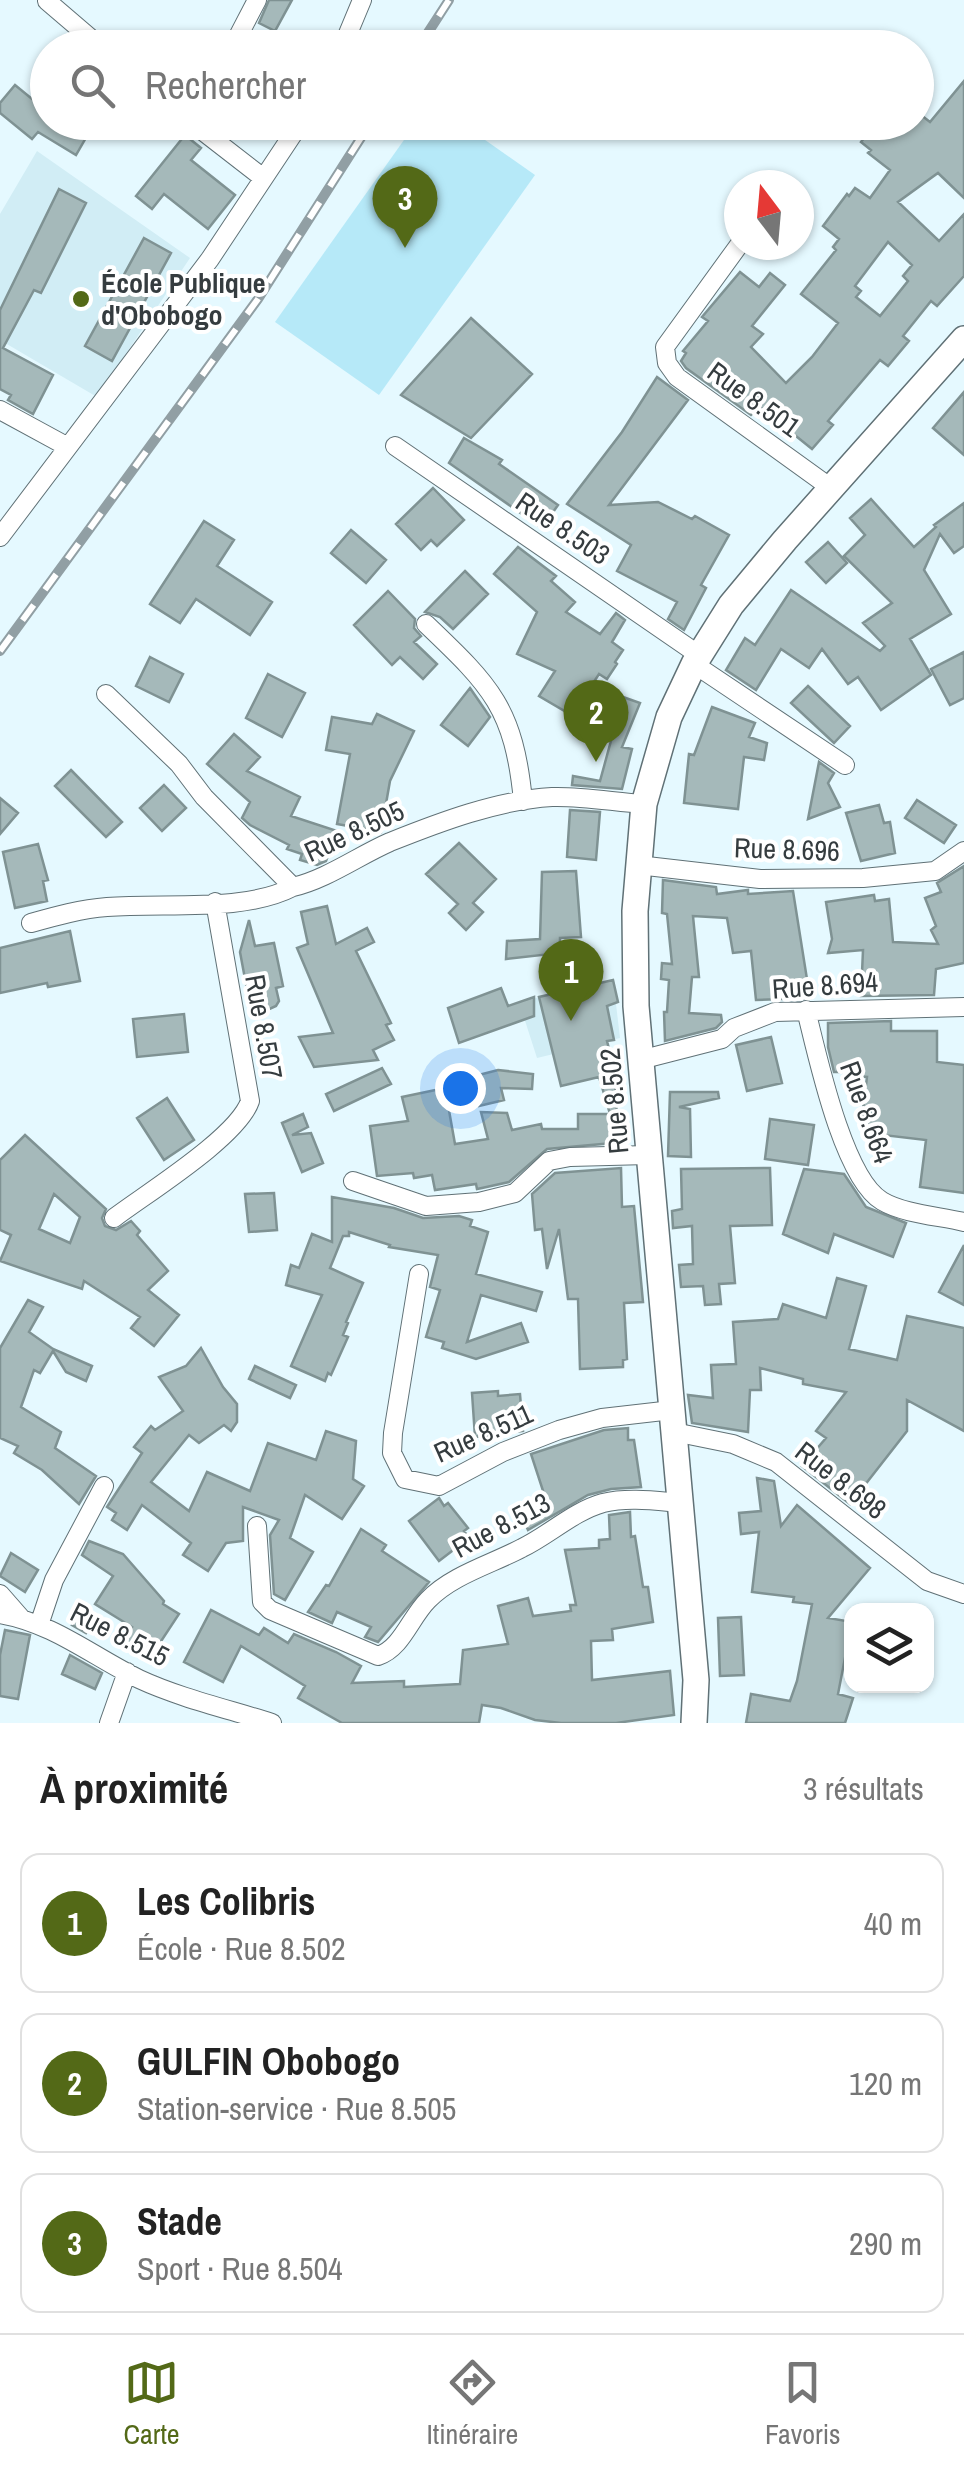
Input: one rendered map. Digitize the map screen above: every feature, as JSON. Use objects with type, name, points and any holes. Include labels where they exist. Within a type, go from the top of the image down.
[{"type":"main road","name":"Rue 8.502","points":[[694,1723],[696,1680],[640,1060],[635,949],[644,804],[669,717],[697,659],[731,605],[964,339]]},
{"type":"street","points":[[241,30],[257,0]]},
{"type":"street","points":[[350,30],[362,0]]},
{"type":"street","points":[[48,1],[81,30]]},
{"type":"street","points":[[213,140],[262,177]]},
{"type":"street","points":[[0,537],[210,259],[288,140]]},
{"type":"street","name":"Rue 8.501","points":[[728,260],[665,347],[667,363],[677,377],[831,488]]},
{"type":"street","points":[[0,410],[68,447]]},
{"type":"street","name":"Rue 8.503","points":[[395,446],[845,764]]},
{"type":"street","points":[[426,624],[472,668],[504,710],[519,760],[523,800]]},
{"type":"street","name":"Rue 8.505","points":[[106,694],[179,764],[204,797],[293,887],[308,884],[367,852],[430,826],[523,800],[555,797],[644,804]]},
{"type":"street","name":"Rue 8.696","points":[[638,865],[796,880],[888,877],[935,871],[964,850]]},
{"type":"street","points":[[31,923],[72,911],[276,896],[293,887]]},
{"type":"street","name":"Rue 8.507","points":[[114,1218],[216,1142],[245,1114],[250,1101],[215,902]]},
{"type":"street","name":"Rue 8.694","points":[[640,1060],[722,1040],[734,1028],[775,1012],[964,1007]]},
{"type":"street","name":"Rue 8.664","points":[[806,1010],[826,1088],[857,1175],[884,1202],[964,1222]]},
{"type":"street","points":[[353,1180],[426,1206],[479,1202],[515,1193],[549,1161],[648,1156]]},
{"type":"street","name":"Rue 8.511","points":[[418,1274],[393,1433],[392,1453],[405,1480],[439,1486],[503,1452],[602,1418],[673,1421]]},
{"type":"street","name":"Rue 8.698","points":[[673,1421],[776,1462],[926,1582],[964,1594]]},
{"type":"street","points":[[0,1594],[30,1621],[104,1486]]},
{"type":"street","name":"Rue 8.513","points":[[256,1526],[262,1602],[270,1610],[378,1656],[390,1652],[427,1600],[446,1585],[525,1547],[577,1516],[602,1504],[632,1500],[680,1502]]},
{"type":"street","name":"Rue 8.515","points":[[0,1614],[30,1621],[76,1641],[142,1680],[262,1722]]},
{"type":"street","points":[[108,1723],[127,1672]]},
{"type":"shaded area","points":[[404,140],[485,140],[535,175],[379,395],[275,322]]},
{"type":"shaded area","name":"École Publique d'Obobogo","points":[[37,151],[190,258],[97,397],[0,340],[0,214]]},
{"type":"shaded area","points":[[613,980],[620,1038],[537,1058],[519,1002]]},
{"type":"building","points":[[269,0],[292,0],[276,30],[259,23]]},
{"type":"building","points":[[964,81],[964,198],[938,173],[898,202],[939,241],[964,214],[964,276],[937,306],[931,301],[903,336],[909,341],[888,366],[880,360],[828,421],[833,425],[812,449],[760,407],[751,415],[681,361],[686,353],[683,351],[708,321],[702,317],[740,272],[759,287],[770,273],[785,285],[752,326],[763,334],[751,347],[786,383],[812,357],[838,323],[801,294],[836,250],[833,247],[839,239],[823,226],[847,194],[855,188],[870,198],[890,170],[868,153],[871,150],[861,142],[934,140],[934,117]],"holes":[[[888,242],[912,265],[903,276],[908,281],[880,316],[856,297],[861,291],[855,286]]]},
{"type":"building","points":[[15,85],[30,97],[30,137],[0,113],[0,103]]},
{"type":"building","points":[[51,140],[85,140],[76,155]]},
{"type":"building","points":[[181,140],[191,140],[201,148],[191,160],[235,195],[208,229],[164,194],[152,209],[136,196]]},
{"type":"building","points":[[59,189],[86,203],[41,293],[34,290],[3,348],[53,375],[33,414],[8,400],[11,395],[0,389],[0,310]]},
{"type":"building","points":[[144,238],[171,253],[112,361],[85,346]]},
{"type":"building","points":[[471,318],[532,374],[471,438],[401,395]]},
{"type":"building","points":[[657,377],[688,400],[609,505],[658,502],[729,535],[701,585],[706,588],[684,630],[668,619],[677,602],[617,571],[631,545],[567,504],[622,432]]},
{"type":"building","points":[[964,392],[964,455],[933,428]]},
{"type":"building","points":[[464,438],[502,460],[499,464],[558,505],[542,528],[449,463]]},
{"type":"building","points":[[433,488],[464,520],[437,546],[431,540],[421,550],[396,524]]},
{"type":"building","points":[[871,499],[914,547],[934,525],[964,503],[964,546],[954,553],[940,534],[924,570],[951,614],[910,639],[931,675],[881,710],[858,677],[848,684],[822,649],[809,668],[781,649],[756,690],[726,670],[745,638],[755,645],[791,590],[880,651],[885,646],[863,623],[892,603],[844,556],[865,535],[850,518]]},
{"type":"building","points":[[204,521],[234,540],[217,566],[272,602],[250,635],[196,599],[180,623],[150,604]]},
{"type":"building","points":[[351,530],[386,560],[366,583],[331,553]]},
{"type":"building","points":[[828,542],[847,563],[826,583],[806,562]]},
{"type":"building","points":[[518,547],[556,576],[551,581],[575,602],[566,612],[600,634],[616,613],[625,620],[612,642],[623,650],[617,664],[607,679],[599,674],[590,688],[586,685],[568,713],[539,696],[555,671],[517,654],[537,612],[494,574]]},
{"type":"building","points":[[465,571],[488,594],[453,629],[440,617],[425,612]]},
{"type":"building","points":[[388,591],[415,619],[414,628],[421,636],[414,642],[437,664],[423,679],[400,657],[392,665],[354,625]]},
{"type":"building","points":[[964,652],[964,698],[950,705],[931,669]]},
{"type":"building","points":[[150,657],[183,674],[169,702],[136,686]]},
{"type":"building","points":[[268,674],[305,693],[282,737],[246,718]]},
{"type":"building","points":[[808,686],[850,726],[834,743],[791,703]]},
{"type":"building","points":[[470,688],[490,717],[468,746],[441,725]]},
{"type":"building","points":[[623,697],[640,703],[622,747],[632,749],[622,789],[572,785],[573,776],[600,781]]},
{"type":"building","points":[[712,707],[755,723],[749,737],[767,743],[764,760],[744,757],[738,809],[684,803],[689,754],[694,755]]},
{"type":"building","points":[[377,714],[414,731],[390,781],[381,832],[337,824],[350,754],[326,750],[332,717],[372,724]]},
{"type":"building","points":[[234,734],[260,757],[247,771],[300,797],[291,816],[337,831],[326,861],[317,865],[300,860],[302,854],[287,849],[289,845],[242,818],[250,802],[207,764]]},
{"type":"building","points":[[819,762],[834,773],[828,783],[840,807],[808,819]]},
{"type":"building","points":[[71,770],[122,822],[106,837],[55,786]]},
{"type":"building","points":[[164,785],[186,808],[162,831],[140,808]]},
{"type":"building","points":[[0,798],[18,813],[0,834]]},
{"type":"building","points":[[917,800],[956,825],[944,843],[905,818]]},
{"type":"building","points":[[879,805],[884,823],[890,822],[895,853],[861,861],[846,813]]},
{"type":"building","points":[[570,810],[600,812],[596,860],[567,857]]},
{"type":"building","points":[[459,843],[496,879],[473,903],[483,912],[466,930],[449,913],[458,904],[426,874]]},
{"type":"building","points":[[38,844],[48,880],[43,881],[47,901],[15,908],[3,852]]},
{"type":"building","points":[[964,866],[964,963],[936,969],[934,995],[861,996],[863,950],[828,953],[832,939],[826,902],[874,895],[875,901],[889,899],[893,942],[938,944],[925,898],[941,892],[937,883]]},
{"type":"building","points":[[576,871],[581,937],[560,938],[560,953],[506,959],[507,941],[540,939],[542,872]]},
{"type":"building","points":[[663,880],[716,887],[717,894],[793,891],[810,998],[756,1000],[751,951],[733,953],[727,918],[693,916],[699,977],[692,977],[689,1013],[721,1015],[722,1022],[716,1028],[665,1041],[669,980],[661,979],[662,963],[672,964],[667,914],[662,913]]},
{"type":"building","points":[[327,906],[336,944],[367,928],[374,942],[356,951],[391,1023],[386,1025],[394,1040],[373,1050],[378,1060],[314,1067],[299,1037],[333,1033],[297,948],[308,944],[301,912]]},
{"type":"building","points":[[249,920],[255,946],[274,943],[283,986],[276,988],[276,1006],[263,1012],[248,995],[240,952]]},
{"type":"building","points":[[70,931],[80,981],[0,993],[0,948]]},
{"type":"building","points":[[613,980],[618,1002],[607,1006],[614,1040],[607,1041],[614,1068],[617,1115],[612,1116],[613,1143],[547,1149],[509,1182],[477,1189],[476,1184],[435,1190],[432,1175],[377,1176],[370,1126],[408,1121],[402,1097],[445,1088],[455,1144],[488,1139],[481,1112],[507,1113],[512,1130],[541,1124],[542,1129],[578,1129],[578,1114],[610,1114],[599,1077],[561,1086],[539,997]]},
{"type":"building","points":[[501,988],[508,1006],[534,997],[534,1016],[459,1043],[448,1008]]},
{"type":"building","points":[[184,1014],[188,1052],[137,1057],[133,1019]]},
{"type":"building","points":[[891,1021],[891,1031],[937,1031],[937,1062],[964,1065],[964,1193],[920,1187],[926,1140],[866,1133],[868,1118],[862,1117],[867,1077],[834,1072],[828,1023]]},
{"type":"building","points":[[771,1037],[782,1083],[747,1091],[736,1045]]},
{"type":"building","points":[[382,1068],[391,1084],[334,1111],[326,1094]]},
{"type":"building","points":[[498,1070],[533,1074],[532,1089],[501,1088],[504,1100],[479,1106],[471,1077]]},
{"type":"building","points":[[670,1092],[718,1092],[719,1098],[679,1107],[690,1109],[691,1157],[668,1156]]},
{"type":"building","points":[[167,1098],[194,1140],[164,1160],[137,1118]]},
{"type":"building","points":[[303,1114],[308,1127],[292,1135],[311,1133],[323,1163],[302,1172],[282,1123]]},
{"type":"building","points":[[770,1119],[814,1125],[808,1165],[765,1159]]},
{"type":"building","points":[[25,1135],[106,1209],[102,1218],[105,1226],[116,1230],[131,1221],[140,1231],[137,1235],[168,1271],[148,1290],[179,1315],[154,1346],[131,1328],[140,1317],[84,1281],[82,1289],[0,1261],[11,1235],[0,1230],[0,1160]],"holes":[[[54,1194],[80,1217],[70,1243],[39,1229]]]},
{"type":"building","points":[[621,1168],[622,1207],[634,1206],[643,1302],[624,1303],[627,1359],[623,1360],[623,1367],[580,1369],[578,1299],[568,1299],[559,1229],[547,1269],[542,1229],[535,1230],[532,1194],[555,1173]]},
{"type":"building","points":[[770,1168],[772,1225],[730,1226],[735,1283],[719,1284],[721,1304],[705,1305],[703,1286],[681,1287],[679,1265],[693,1264],[692,1226],[673,1228],[672,1211],[682,1209],[681,1169]]},
{"type":"building","points":[[804,1169],[844,1174],[866,1207],[906,1223],[893,1257],[834,1234],[828,1253],[783,1234]]},
{"type":"building","points":[[274,1193],[277,1230],[249,1232],[245,1194]]},
{"type":"building","points":[[332,1197],[394,1208],[423,1218],[459,1216],[472,1220],[470,1226],[488,1232],[476,1274],[542,1292],[536,1311],[481,1295],[467,1342],[521,1323],[528,1342],[476,1359],[442,1348],[444,1342],[426,1337],[440,1290],[430,1287],[438,1255],[389,1247],[349,1232],[349,1236],[343,1236],[330,1268],[363,1283],[346,1322],[343,1335],[348,1337],[325,1381],[291,1366],[322,1295],[286,1285],[291,1265],[299,1268],[312,1234],[332,1242]]},
{"type":"building","points":[[964,1245],[964,1305],[939,1292]]},
{"type":"building","points":[[837,1278],[866,1286],[849,1349],[897,1360],[907,1316],[964,1328],[964,1431],[907,1400],[907,1431],[850,1504],[802,1466],[826,1438],[816,1431],[846,1392],[803,1384],[803,1379],[760,1368],[761,1390],[750,1390],[748,1432],[692,1423],[688,1395],[713,1398],[711,1365],[736,1364],[733,1322],[778,1319],[783,1304],[826,1318]]},
{"type":"building","points":[[28,1300],[43,1307],[29,1332],[53,1349],[92,1366],[86,1381],[66,1372],[53,1351],[40,1373],[34,1370],[21,1407],[61,1432],[55,1448],[96,1476],[79,1504],[42,1470],[14,1453],[18,1446],[0,1438],[0,1348]]},
{"type":"building","points":[[201,1348],[237,1404],[237,1422],[231,1431],[224,1425],[199,1443],[189,1435],[151,1482],[189,1511],[207,1472],[250,1491],[268,1443],[316,1460],[326,1431],[356,1441],[353,1479],[364,1486],[342,1519],[305,1495],[290,1538],[313,1552],[285,1600],[274,1594],[270,1535],[279,1520],[243,1507],[243,1541],[226,1543],[208,1571],[183,1555],[191,1543],[142,1505],[127,1530],[112,1520],[116,1513],[107,1507],[142,1453],[134,1447],[151,1426],[155,1430],[183,1411],[159,1377],[186,1366]]},
{"type":"building","points":[[255,1366],[296,1385],[290,1398],[249,1379]]},
{"type":"building","points":[[498,1391],[498,1396],[520,1394],[523,1431],[475,1437],[472,1393]]},
{"type":"building","points":[[628,1428],[628,1440],[634,1440],[641,1487],[588,1495],[528,1530],[522,1516],[548,1506],[531,1454],[604,1430]]},
{"type":"building","points":[[757,1478],[774,1481],[781,1526],[797,1505],[870,1568],[828,1618],[844,1621],[844,1663],[838,1694],[853,1698],[845,1723],[746,1723],[751,1694],[790,1701],[812,1604],[793,1602],[794,1597],[752,1592],[759,1532],[741,1534],[739,1513],[761,1511]]},
{"type":"building","points":[[439,1498],[468,1528],[464,1531],[469,1538],[439,1561],[409,1521]]},
{"type":"building","points":[[630,1512],[631,1537],[635,1536],[653,1622],[612,1629],[613,1640],[591,1641],[592,1680],[670,1671],[674,1715],[616,1723],[561,1723],[482,1705],[479,1723],[342,1723],[298,1698],[305,1686],[241,1646],[223,1682],[184,1662],[211,1610],[259,1635],[264,1628],[288,1643],[294,1634],[336,1652],[361,1666],[352,1683],[404,1681],[404,1687],[460,1684],[463,1650],[508,1644],[498,1606],[528,1598],[533,1616],[571,1611],[570,1605],[576,1605],[565,1550],[599,1548],[599,1540],[610,1539],[609,1515]]},
{"type":"building","points":[[361,1529],[386,1545],[382,1551],[429,1582],[378,1642],[365,1637],[371,1627],[337,1612],[332,1623],[308,1612],[329,1586]]},
{"type":"building","points":[[89,1541],[123,1554],[163,1604],[179,1614],[150,1658],[123,1640],[132,1627],[95,1604],[113,1576],[82,1555]]},
{"type":"building","points":[[11,1553],[38,1570],[25,1592],[0,1576]]},
{"type":"building","points":[[80,1613],[94,1620],[86,1633],[72,1625]]},
{"type":"building","points":[[741,1617],[744,1675],[720,1676],[718,1618]]},
{"type":"building","points":[[5,1630],[30,1635],[18,1699],[0,1696],[0,1655]]},
{"type":"building","points":[[70,1655],[102,1673],[95,1689],[62,1674]]},
{"type":"railway","points":[[430,30],[449,0]]},
{"type":"railway","points":[[0,651],[258,299],[360,140]]},
{"type":"place","name":"Stade","points":[[405,248]]},
{"type":"place","name":"École Publique d'Obobogo","points":[[81,299]]},
{"type":"place","name":"GULFIN Obobogo","points":[[596,762]]},
{"type":"place","name":"Les Colibris","points":[[571,1021]]}]
